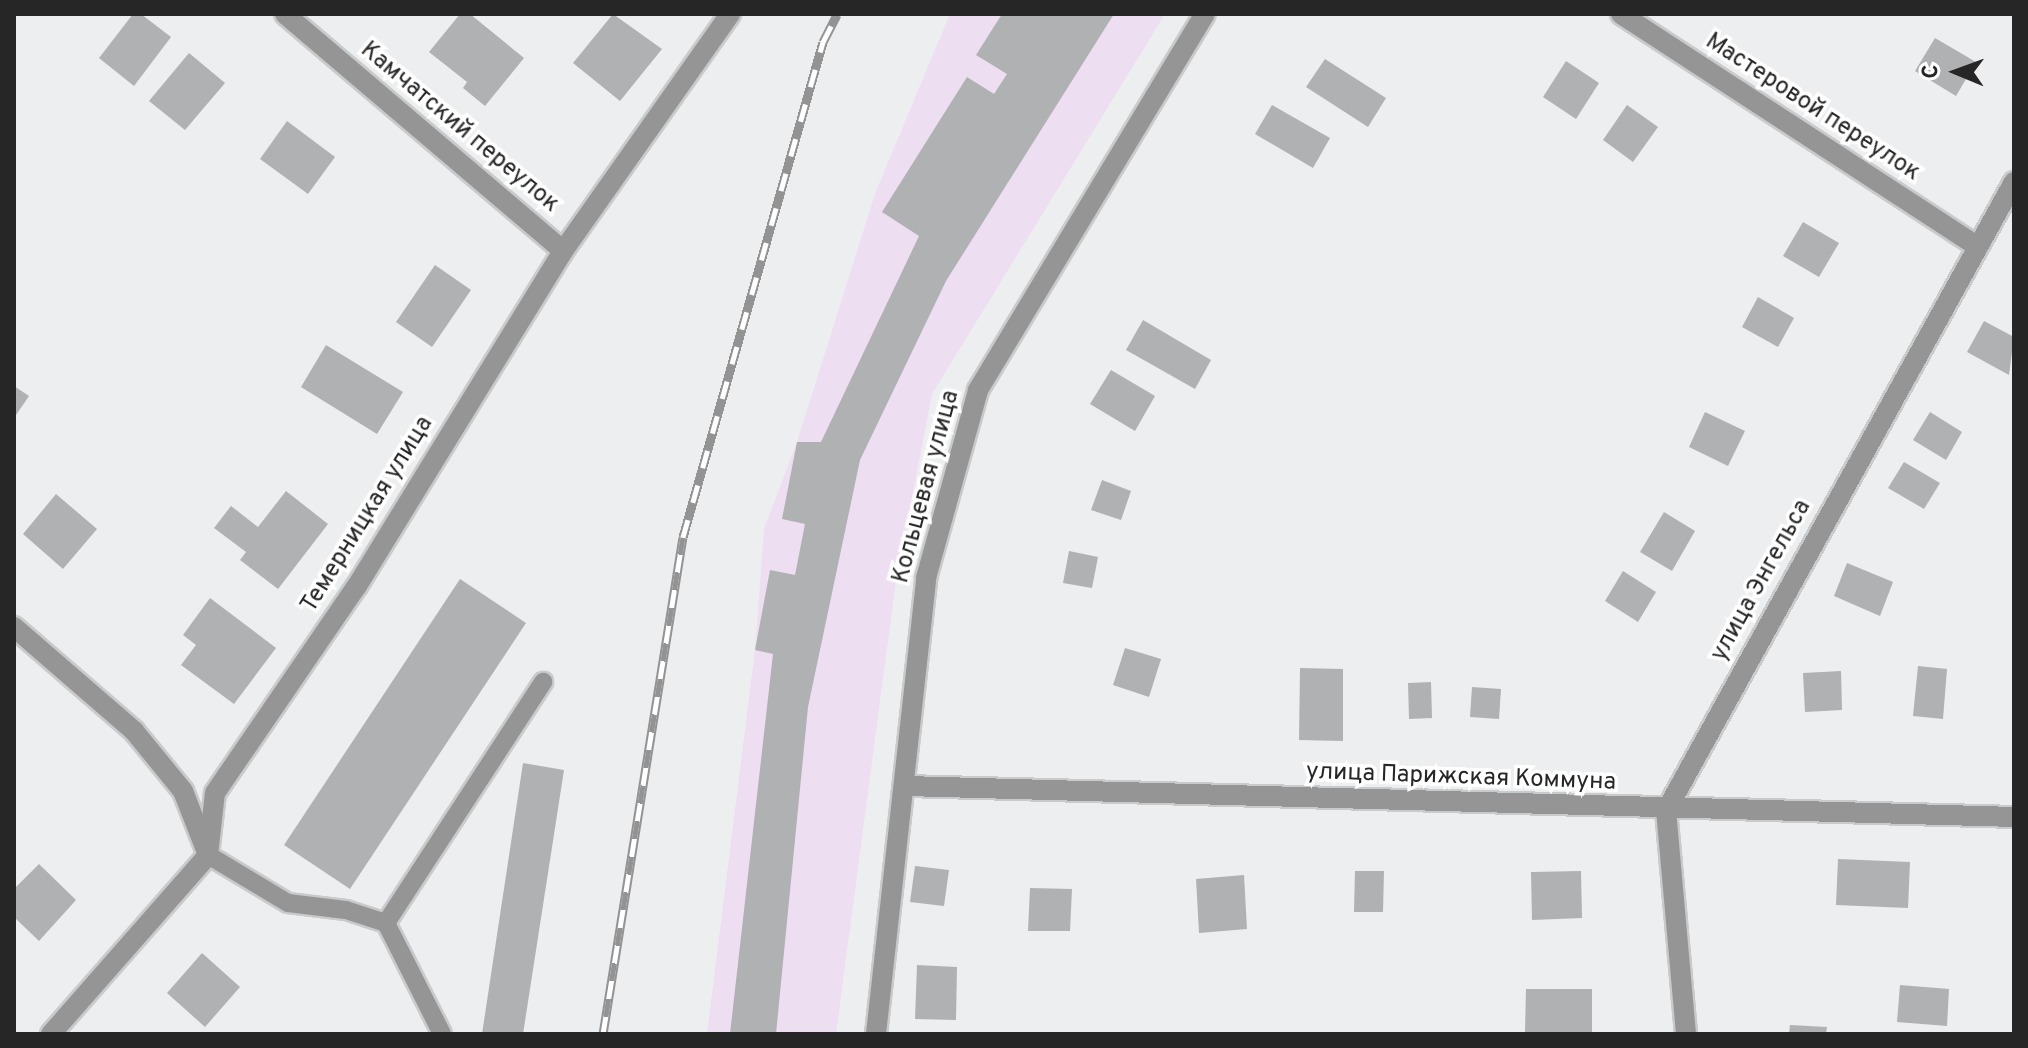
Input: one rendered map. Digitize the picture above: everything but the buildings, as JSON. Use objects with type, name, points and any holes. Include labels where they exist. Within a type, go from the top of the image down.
[{"type":"street","name":"Камчатский переулок","points":[[285,14],[563,251]]},
{"type":"street","name":"Темерницкая улица","points":[[208,855],[215,793],[357,586],[563,251],[730,14]]},
{"type":"street","name":"Кольцевая улица","points":[[876,1034],[906,786],[926,578],[978,390],[1205,14]]},
{"type":"street","name":"Мастеровой переулок","points":[[1621,14],[1976,245]]},
{"type":"street","name":"улица Энгельса","points":[[1666,811],[1976,245],[2014,182]]},
{"type":"street","points":[[14,627],[134,731],[183,791],[208,855],[51,1034]]},
{"type":"street","name":"улица Парижская Коммуна","points":[[906,786],[1666,811],[2014,817]]},
{"type":"street","points":[[1666,811],[1686,1034]]},
{"type":"lane","points":[[386,923],[543,682]]},
{"type":"lane","points":[[208,855],[288,903],[346,910],[386,923],[442,1034]]},
{"type":"shaded area","points":[[950,14],[1165,14],[932,394],[896,580],[836,1034],[707,1034],[755,650],[764,529],[797,442],[875,194]]},
{"type":"railway","points":[[603,1034],[683,537],[823,42],[837,14]]}]
